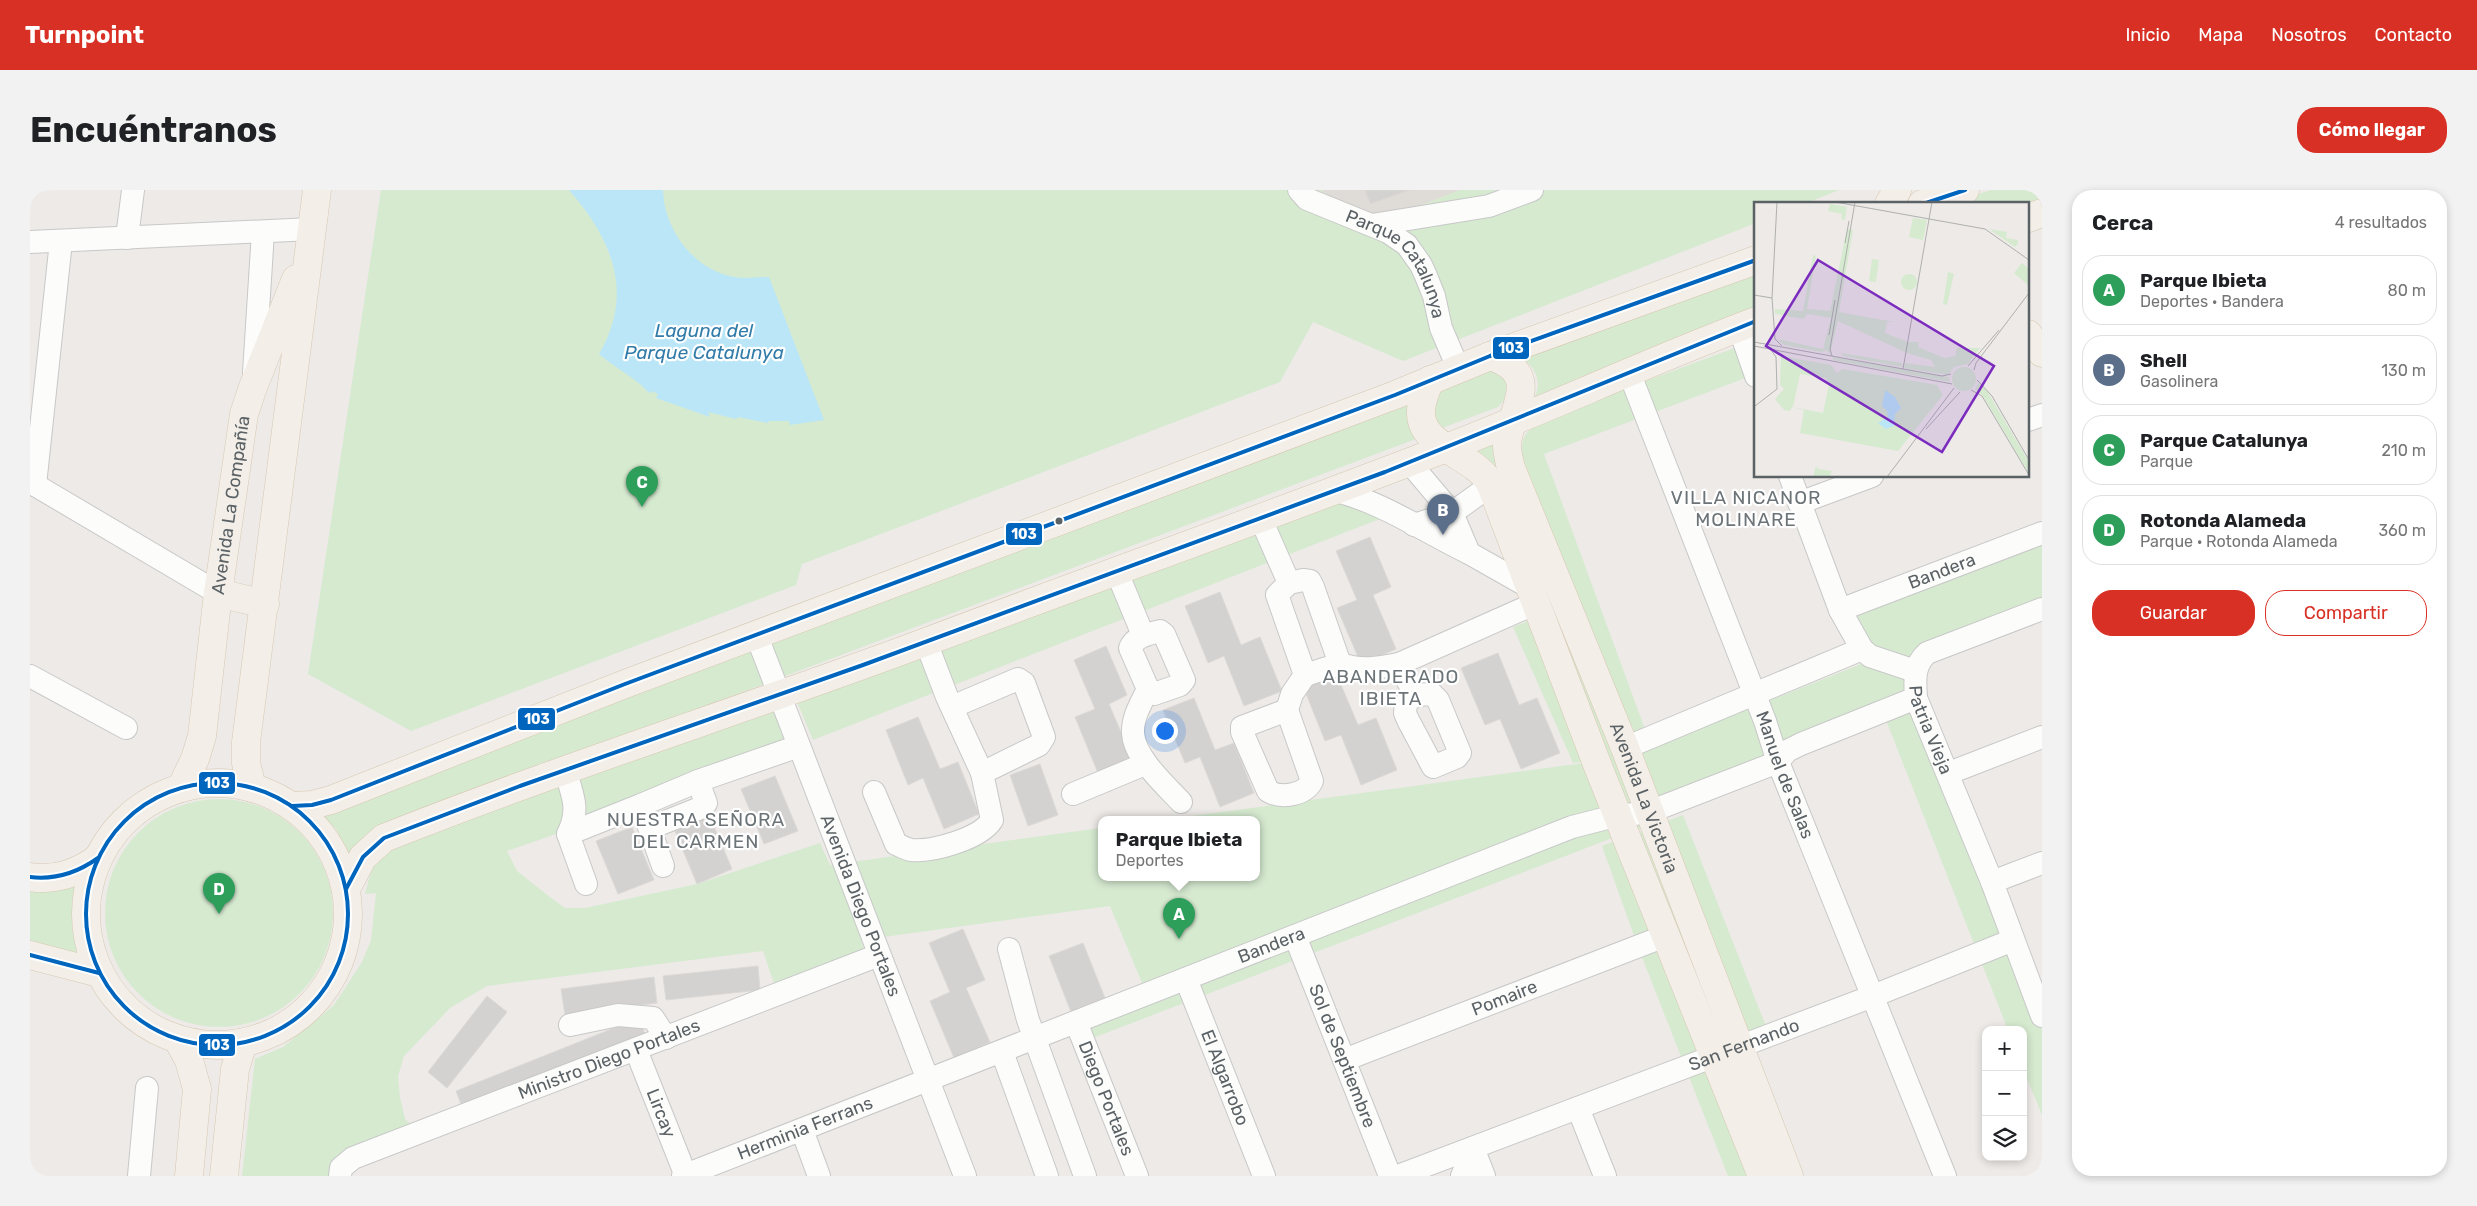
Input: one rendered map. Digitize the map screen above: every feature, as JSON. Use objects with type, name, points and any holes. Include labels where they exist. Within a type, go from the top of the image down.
[{"type":"main road","name":"Avenida La Compañía","points":[[252,788],[246,763],[246,742],[317,190]]},
{"type":"main road","points":[[1890,202],[1897,190]]},
{"type":"main road","points":[[1928,202],[1965,190]]},
{"type":"main road","points":[[2030,217],[2042,213]]},
{"type":"main road","name":"Avenida La Compañía","points":[[181,788],[195,759],[202,736],[218,593],[239,440],[253,387],[292,289],[312,229]]},
{"type":"main road","points":[[292,806],[312,805],[331,800],[756,634],[1395,395],[1490,356],[1754,261]]},
{"type":"main road","points":[[346,889],[363,857],[384,838],[565,770],[926,642],[1409,462],[1514,422],[1629,372],[1747,324]]},
{"type":"main road","points":[[2030,337],[2042,353]]},
{"type":"main road","points":[[1490,356],[1501,359],[1510,366],[1522,384],[1521,398],[1514,422]]},
{"type":"main road","points":[[1430,380],[1421,409],[1422,422],[1431,436],[1446,448]]},
{"type":"main road","name":"Avenida La Victoria","points":[[1514,422],[1506,447],[1511,468],[1625,748],[1790,1176]]},
{"type":"main road","name":"Avenida La Victoria","points":[[1446,448],[1470,462],[1487,477],[1491,485],[1665,936],[1762,1176]]},
{"type":"main road","points":[[218,593],[265,604]]},
{"type":"main road","points":[[216,783],[252,788],[292,806],[321,834],[332,851],[346,889],[348,923],[343,952],[334,974],[321,994],[305,1011],[286,1026],[265,1036],[243,1043],[210,1046],[178,1040],[152,1028],[123,1007],[99,973],[89,945],[85,916],[91,877],[98,858],[107,842],[132,814],[155,799],[181,788],[216,783]]},
{"type":"main road","points":[[30,877],[47,878],[74,872],[86,868],[98,858]]},
{"type":"main road","points":[[30,955],[99,973]]},
{"type":"main road","points":[[178,1040],[189,1060],[197,1089],[190,1176]]},
{"type":"main road","points":[[224,1176],[235,1069],[243,1043]]},
{"type":"street","points":[[128,238],[133,190]]},
{"type":"street","name":"Parque Catalunya","points":[[1299,190],[1307,199],[1399,238],[1421,265],[1434,296],[1441,328],[1458,368]]},
{"type":"street","points":[[1372,226],[1489,206],[1532,190]]},
{"type":"street","points":[[30,242],[312,229]]},
{"type":"street","points":[[253,387],[263,232]]},
{"type":"street","points":[[61,241],[32,484],[218,593]]},
{"type":"street","points":[[1747,324],[1754,364]]},
{"type":"street","name":"Manuel de Salas","points":[[1629,372],[1754,694],[1778,762],[1944,1176]]},
{"type":"street","points":[[2030,419],[2042,414]]},
{"type":"street","points":[[1409,462],[1452,514],[1469,554]]},
{"type":"street","points":[[1625,748],[1862,649],[1840,610],[1791,478]]},
{"type":"street","points":[[1799,503],[1867,478]]},
{"type":"street","points":[[1414,524],[1452,514],[1491,485]]},
{"type":"street","points":[[1332,490],[1366,500],[1414,524],[1469,554],[1533,595]]},
{"type":"street","points":[[1260,517],[1289,583]]},
{"type":"street","name":"Bandera","points":[[1840,610],[2042,532]]},
{"type":"street","points":[[1116,570],[1144,635]]},
{"type":"street","points":[[1305,675],[1277,601],[1279,591],[1289,583],[1303,580],[1310,581],[1340,664]]},
{"type":"street","points":[[1287,710],[1292,694],[1305,675],[1340,664],[1353,668],[1368,669],[1399,664],[1533,595]]},
{"type":"street","points":[[1915,671],[1921,659],[1927,654],[2042,609]]},
{"type":"street","points":[[1160,631],[1164,634],[1184,676],[1180,685],[1158,694],[1154,694],[1148,689],[1130,648],[1132,643],[1144,635],[1160,631]]},
{"type":"street","name":"Avenida Diego Portales","points":[[756,634],[965,1176]]},
{"type":"street","points":[[874,792],[896,844],[909,850],[927,850],[976,836],[987,828],[992,820],[982,773],[952,707],[926,642]]},
{"type":"street","name":"Patria Vieja","points":[[1862,649],[1870,656],[1915,671],[1916,698],[1949,773],[2013,940],[2039,1002]]},
{"type":"street","points":[[1399,664],[1415,695]]},
{"type":"street","points":[[30,676],[126,728]]},
{"type":"street","points":[[952,707],[1012,680],[1018,679],[1024,683],[1044,738],[1039,745],[982,773]]},
{"type":"street","points":[[1148,689],[1137,711],[1133,733],[1145,764],[1180,802]]},
{"type":"street","name":"Bandera","points":[[928,1081],[1572,827],[1618,816],[1649,812],[1778,762],[1788,751],[1801,744],[1916,698]]},
{"type":"street","points":[[1949,773],[2042,736]]},
{"type":"street","points":[[568,834],[698,782],[798,746]]},
{"type":"street","points":[[1073,794],[1145,764]]},
{"type":"street","points":[[565,770],[575,800],[575,819],[568,834],[586,884]]},
{"type":"street","points":[[650,828],[703,807],[706,803],[698,782]]},
{"type":"street","points":[[640,805],[663,866]]},
{"type":"street","points":[[1992,882],[2042,863]]},
{"type":"street","name":"Sol de Septiembre","points":[[1294,936],[1390,1176]]},
{"type":"street","name":"Pomaire","points":[[1344,1060],[1665,936]]},
{"type":"street","name":"San Fernando","points":[[1398,1176],[1873,996],[2013,940]]},
{"type":"street","points":[[1009,949],[1034,1039],[1085,1176]]},
{"type":"street","name":"Ministro Diego Portales","points":[[340,1172],[353,1158],[879,955]]},
{"type":"street","name":"El Algarrobo","points":[[1186,979],[1264,1176]]},
{"type":"street","points":[[570,1024],[618,1015],[652,1018],[666,1038]]},
{"type":"street","name":"Diego Portales","points":[[1076,1022],[1138,1176]]},
{"type":"street","name":"Lircay","points":[[636,1050],[685,1176]]},
{"type":"street","points":[[1002,1052],[1047,1176]]},
{"type":"street","name":"Herminia Ferrans","points":[[685,1176],[928,1081]]},
{"type":"street","points":[[139,1176],[147,1088]]},
{"type":"street","points":[[1578,1108],[1605,1176]]},
{"type":"street","points":[[802,1130],[819,1176]]},
{"type":"street","points":[[1462,1176],[1473,1148]]},
{"type":"street","points":[[1473,1148],[1484,1176]]},
{"type":"shaded area","points":[[1321,190],[1460,190],[1372,225]]},
{"type":"green space","points":[[381,190],[1321,190],[1372,225],[1460,190],[1839,190],[1809,202],[1754,202],[1754,224],[1403,361],[1313,322],[1280,382],[802,564],[796,585],[411,731],[308,674]]},
{"type":"green space","points":[[1991,190],[2042,190],[2042,204],[2030,204],[2030,202],[1953,202]]},
{"type":"green space","points":[[1754,267],[1754,314],[1535,396],[1538,385],[1535,373],[1529,364],[1519,356]]},
{"type":"green space","points":[[1754,341],[1754,375],[1544,454],[1646,732],[1618,743],[1650,825],[1630,833],[1603,759],[1573,763],[1513,627],[1547,613],[1472,451],[1506,435],[1523,460],[1522,443],[1524,437],[1532,428],[1552,416]]},
{"type":"green space","points":[[1489,369],[1499,371],[1510,384],[1507,397],[1498,407],[1442,428],[1436,426],[1432,394]]},
{"type":"green space","points":[[1407,398],[1408,416],[1424,436],[378,829],[350,857],[336,829],[320,813]]},
{"type":"green space","points":[[1344,497],[1382,518],[813,740],[795,697]]},
{"type":"green space","points":[[2042,539],[2042,598],[1908,671],[2042,1016],[2042,1115],[2027,1079],[2027,1026],[2006,1026],[1882,710],[1658,819],[1633,755],[1861,664],[1870,652],[1854,611]]},
{"type":"green space","points":[[772,704],[791,752],[507,851],[517,871],[565,908],[585,908],[697,884],[820,843],[830,865],[1098,828],[1098,881],[1260,881],[1260,816],[1192,816],[1591,762],[1620,835],[1093,1038],[1086,1026],[1150,1002],[1110,906],[861,940],[868,961],[779,998],[763,951],[487,986],[450,1008],[404,1056],[398,1076],[405,1119],[427,1138],[334,1176],[242,1176],[255,1059],[283,1047],[334,1005],[362,962],[371,940],[376,893],[365,894],[372,867],[394,847]]},
{"type":"green space","points":[[219,799],[241,801],[263,808],[282,818],[307,841],[319,859],[328,880],[333,913],[331,935],[324,957],[314,976],[291,1001],[273,1013],[252,1022],[219,1027],[197,1025],[175,1018],[156,1008],[131,985],[119,967],[110,946],[105,913],[107,891],[114,869],[124,850],[147,825],[165,813],[186,804]]},
{"type":"green space","points":[[1683,815],[1769,1034],[1739,1047],[1789,1176],[1728,1176],[1638,947],[1602,846]]},
{"type":"green space","points":[[76,886],[72,919],[80,954],[30,948],[30,888],[37,890]]},
{"type":"water","name":"Laguna del Parque Catalunya","points":[[569,190],[663,190],[665,205],[675,233],[694,257],[720,273],[734,277],[769,277],[824,420],[790,425],[789,421],[769,421],[768,423],[738,417],[736,419],[708,412],[710,417],[656,398],[658,394],[652,391],[651,393],[648,392],[639,383],[599,354],[610,331],[616,310],[617,288],[614,268],[607,247],[597,228]]},
{"type":"building","points":[[1365,190],[1410,190],[1370,204]]},
{"type":"building","points":[[1370,537],[1391,587],[1373,595],[1396,649],[1361,664],[1337,608],[1357,600],[1336,551]]},
{"type":"building","points":[[1220,592],[1241,645],[1260,637],[1282,691],[1244,706],[1224,656],[1208,663],[1185,606]]},
{"type":"building","points":[[1106,646],[1127,695],[1109,704],[1132,758],[1098,773],[1075,717],[1095,709],[1074,660]]},
{"type":"building","points":[[1498,653],[1519,705],[1537,698],[1560,753],[1521,769],[1500,719],[1485,725],[1461,668]]},
{"type":"building","points":[[1336,673],[1358,725],[1376,718],[1397,770],[1361,785],[1341,735],[1325,741],[1303,686]]},
{"type":"building","points":[[1194,698],[1215,750],[1234,743],[1254,793],[1220,807],[1200,757],[1185,763],[1163,710]]},
{"type":"building","points":[[918,717],[940,769],[958,762],[979,814],[944,829],[923,778],[908,785],[886,730]]},
{"type":"building","points":[[1040,764],[1058,815],[1028,826],[1010,775]]},
{"type":"building","points":[[775,776],[798,831],[764,844],[741,789]]},
{"type":"building","points":[[710,817],[732,869],[697,884],[675,831]]},
{"type":"building","points":[[632,827],[654,880],[618,894],[596,841]]},
{"type":"building","points":[[963,929],[985,980],[966,988],[990,1042],[954,1058],[930,1001],[950,992],[929,943]]},
{"type":"building","points":[[1083,943],[1105,998],[1071,1012],[1049,956]]},
{"type":"building","points":[[758,966],[760,990],[666,1000],[663,976]]},
{"type":"building","points":[[654,977],[657,1003],[565,1015],[561,989]]},
{"type":"building","points":[[487,996],[507,1012],[447,1088],[428,1072]]},
{"type":"building","points":[[639,1018],[647,1040],[464,1112],[456,1091]]},
{"type":"transit line","name":"103","points":[[1929,202],[1965,190]]},
{"type":"transit line","name":"103","points":[[292,806],[312,805],[331,800],[625,684],[1395,395],[1490,356],[1754,261]]},
{"type":"transit line","name":"103","points":[[346,889],[363,857],[384,838],[520,786],[863,665],[1385,472],[1754,322]]},
{"type":"transit line","name":"103","points":[[217,783],[243,785],[267,793],[290,805],[310,821],[326,841],[338,864],[346,888],[348,914],[346,940],[338,964],[326,987],[310,1007],[290,1023],[267,1035],[243,1043],[217,1045],[191,1043],[167,1035],[144,1023],[124,1007],[108,987],[96,964],[88,940],[86,914],[88,888],[96,864],[108,841],[124,821],[144,805],[167,793],[191,785],[217,783]]},
{"type":"transit line","name":"103","points":[[30,877],[39,878],[66,874],[82,868],[98,858]]},
{"type":"transit line","name":"103","points":[[30,955],[99,973]]},
{"type":"place","name":"Parque Catalunya","points":[[642,507]]},
{"type":"place","name":"Shell","points":[[1443,535]]},
{"type":"place","name":"Rotonda Alameda","points":[[219,914]]},
{"type":"place","name":"Parque Ibieta","points":[[1179,939]]},
{"type":"district","name":"VILLA NICANOR MOLINARE","points":[[1746,508]]},
{"type":"district","name":"ABANDERADO IBIETA","points":[[1391,687]]},
{"type":"district","name":"NUESTRA SEÑORA DEL CARMEN","points":[[696,830]]}]
